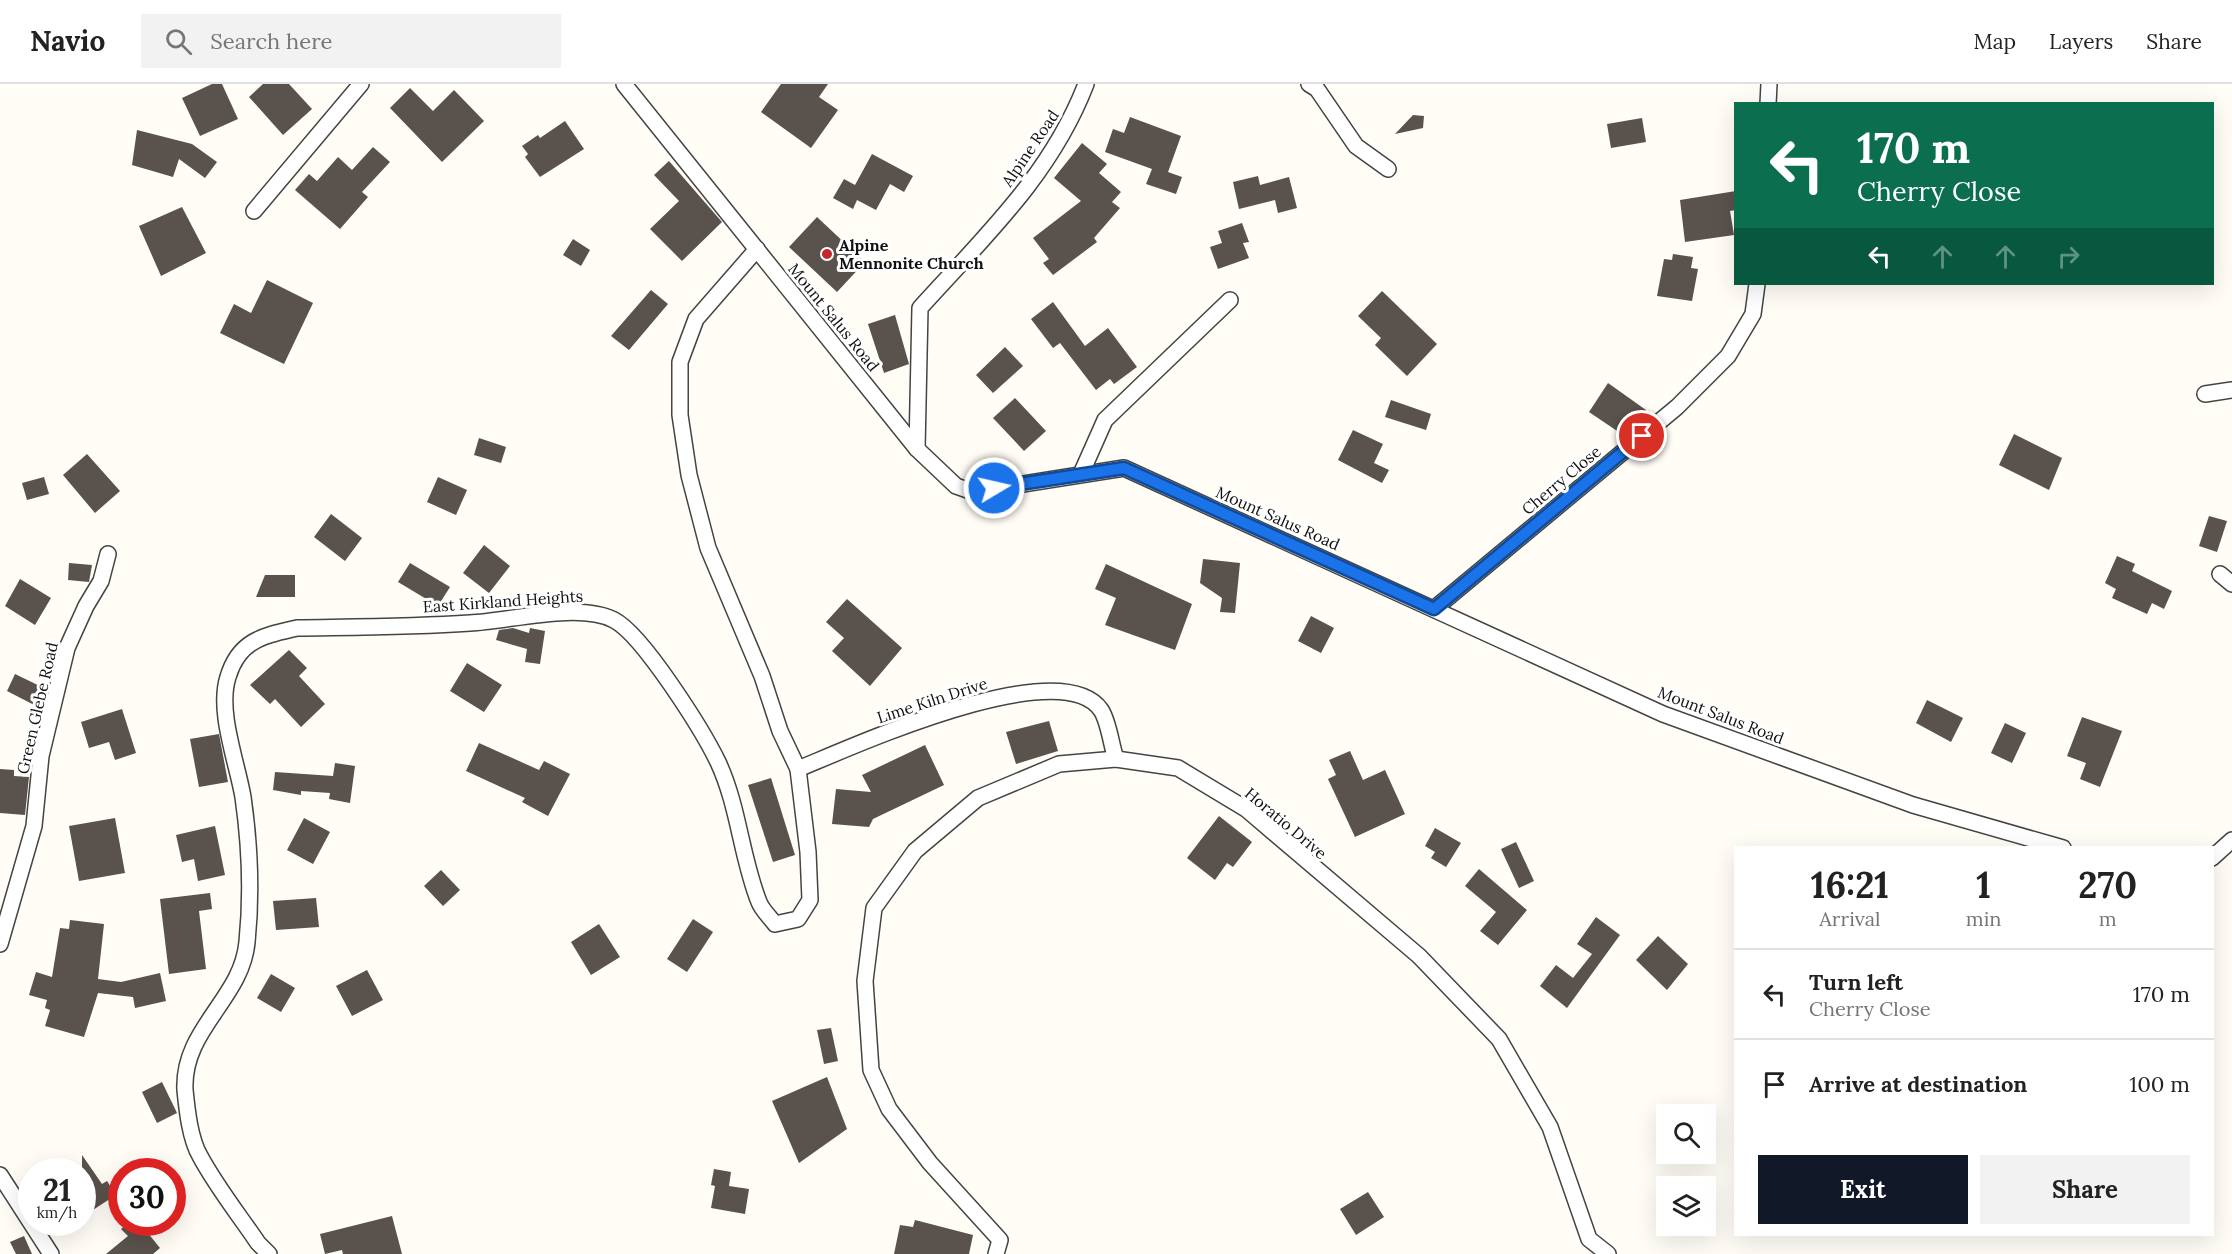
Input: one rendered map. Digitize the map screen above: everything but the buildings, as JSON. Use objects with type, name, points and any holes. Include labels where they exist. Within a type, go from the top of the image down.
[{"type":"street","points":[[254,211],[361,84]]},
{"type":"street","name":"Mount Salus Road","points":[[624,84],[917,449],[956,486],[973,492],[1124,468],[1664,714],[1913,805],[2056,846]]},
{"type":"street","name":"Alpine Road","points":[[917,449],[920,308],[1033,183],[1071,120],[1086,84]]},
{"type":"street","points":[[1309,84],[1317,88],[1356,147],[1388,169]]},
{"type":"street","points":[[1768,102],[1769,84]]},
{"type":"street","name":"East Kirkland Heights","points":[[269,1254],[258,1243],[199,1154],[185,1088],[189,1054],[203,1027],[231,990],[247,946],[252,880],[243,798],[224,700],[227,679],[233,662],[246,644],[270,634],[297,628],[471,623],[575,613],[598,614],[614,620],[628,629],[675,692],[718,762],[731,799],[760,904],[775,924],[798,919],[810,900],[808,852],[798,769],[780,731],[762,676],[708,548],[689,475],[680,415],[680,362],[696,319],[757,249]]},
{"type":"street","name":"Cherry Close","points":[[1434,609],[1677,407],[1728,356],[1753,314],[1757,285]]},
{"type":"street","points":[[1080,474],[1105,420],[1230,300]]},
{"type":"street","points":[[2205,394],[2232,390]]},
{"type":"street","name":"Green Glebe Road","points":[[0,944],[34,826],[41,756],[67,648],[86,606],[101,581],[108,554]]},
{"type":"street","name":"Lime Kiln Drive","points":[[798,769],[930,716],[1006,694],[1047,693],[1082,697],[1101,710],[1116,759]]},
{"type":"street","name":"Horatio Drive","points":[[996,1254],[1000,1240],[930,1163],[889,1109],[871,1070],[865,981],[874,908],[915,851],[978,798],[1059,764],[1116,759],[1178,768],[1246,809],[1419,956],[1498,1039],[1550,1127],[1589,1239],[1608,1254]]},
{"type":"street","points":[[2214,856],[2232,840]]},
{"type":"street","points":[[0,1175],[51,1254]]},
{"type":"place","name":"Alpine Mennonite Church","points":[[827,254]]},
{"type":"route","points":[[994,488],[1124,468],[1434,609],[1642,436]]}]
